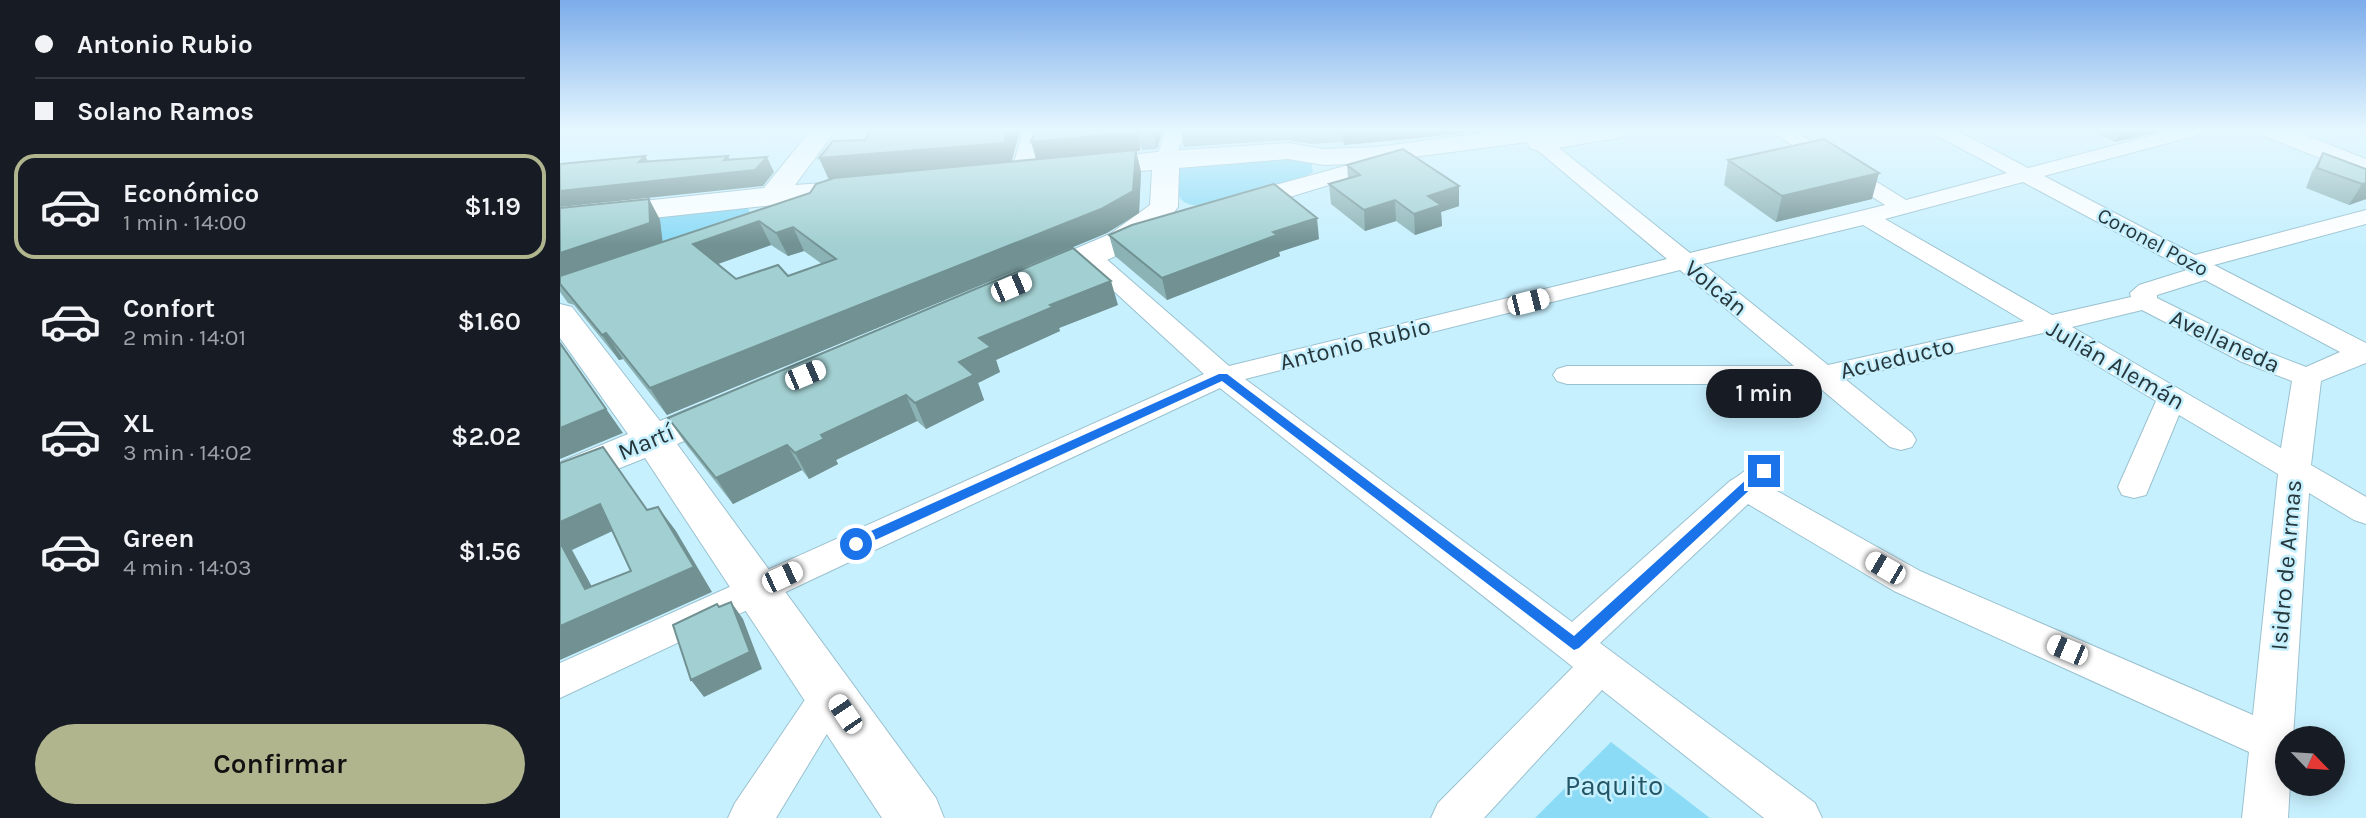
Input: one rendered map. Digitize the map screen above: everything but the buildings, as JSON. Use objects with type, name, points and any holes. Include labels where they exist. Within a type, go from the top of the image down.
[{"type":"main road","points":[[773,195],[794,168]]},
{"type":"main road","points":[[1031,173],[1078,168]]},
{"type":"main road","points":[[1170,168],[1188,213]]},
{"type":"main road","points":[[1011,287],[1188,213],[1288,198],[1325,168]]},
{"type":"main road","points":[[560,219],[773,195],[891,187],[829,200],[794,204],[773,195]]},
{"type":"main road","points":[[752,227],[829,200]]},
{"type":"main road","points":[[564,299],[651,440],[758,588],[915,818]]},
{"type":"main road","name":"Martí","points":[[560,478],[754,397]]},
{"type":"street","points":[[1031,168],[1031,173]]},
{"type":"street","name":"Volcán","points":[[1579,168],[1683,262],[1901,440]]},
{"type":"street","points":[[1840,168],[1903,207]]},
{"type":"street","name":"Coronel Pozo","points":[[2012,168],[2364,353]]},
{"type":"street","name":"Antonio Rubio","points":[[560,681],[1223,376],[1866,218],[2051,168]]},
{"type":"street","name":"Acueducto","points":[[1567,375],[1823,375],[2145,302],[2143,293],[2201,267],[2366,217]]},
{"type":"street","name":"Julián Alemán","points":[[1866,218],[2366,512]]},
{"type":"street","points":[[1103,248],[1223,376],[1799,818]]},
{"type":"street","name":"Avellaneda","points":[[2145,302],[2252,356],[2306,377]]},
{"type":"street","points":[[2306,377],[2364,353]]},
{"type":"street","name":"Isidro de Armas","points":[[2265,818],[2294,470],[2306,377]]},
{"type":"street","points":[[2134,487],[2172,397]]},
{"type":"street","points":[[1454,818],[1588,655],[1753,480],[1753,492],[1907,581],[2271,742]]},
{"type":"street","points":[[751,818],[831,694]]},
{"type":"green space","points":[[1179,168],[1312,168],[1313,172],[1243,197],[1208,205],[1184,202],[1174,189]]},
{"type":"green space","points":[[724,207],[748,208],[751,216],[560,283],[560,225]]},
{"type":"green space","name":"Paquito","points":[[1611,742],[1710,818],[1535,818]]},
{"type":"route","points":[[856,544],[1223,376],[1574,644],[1764,471]]}]
